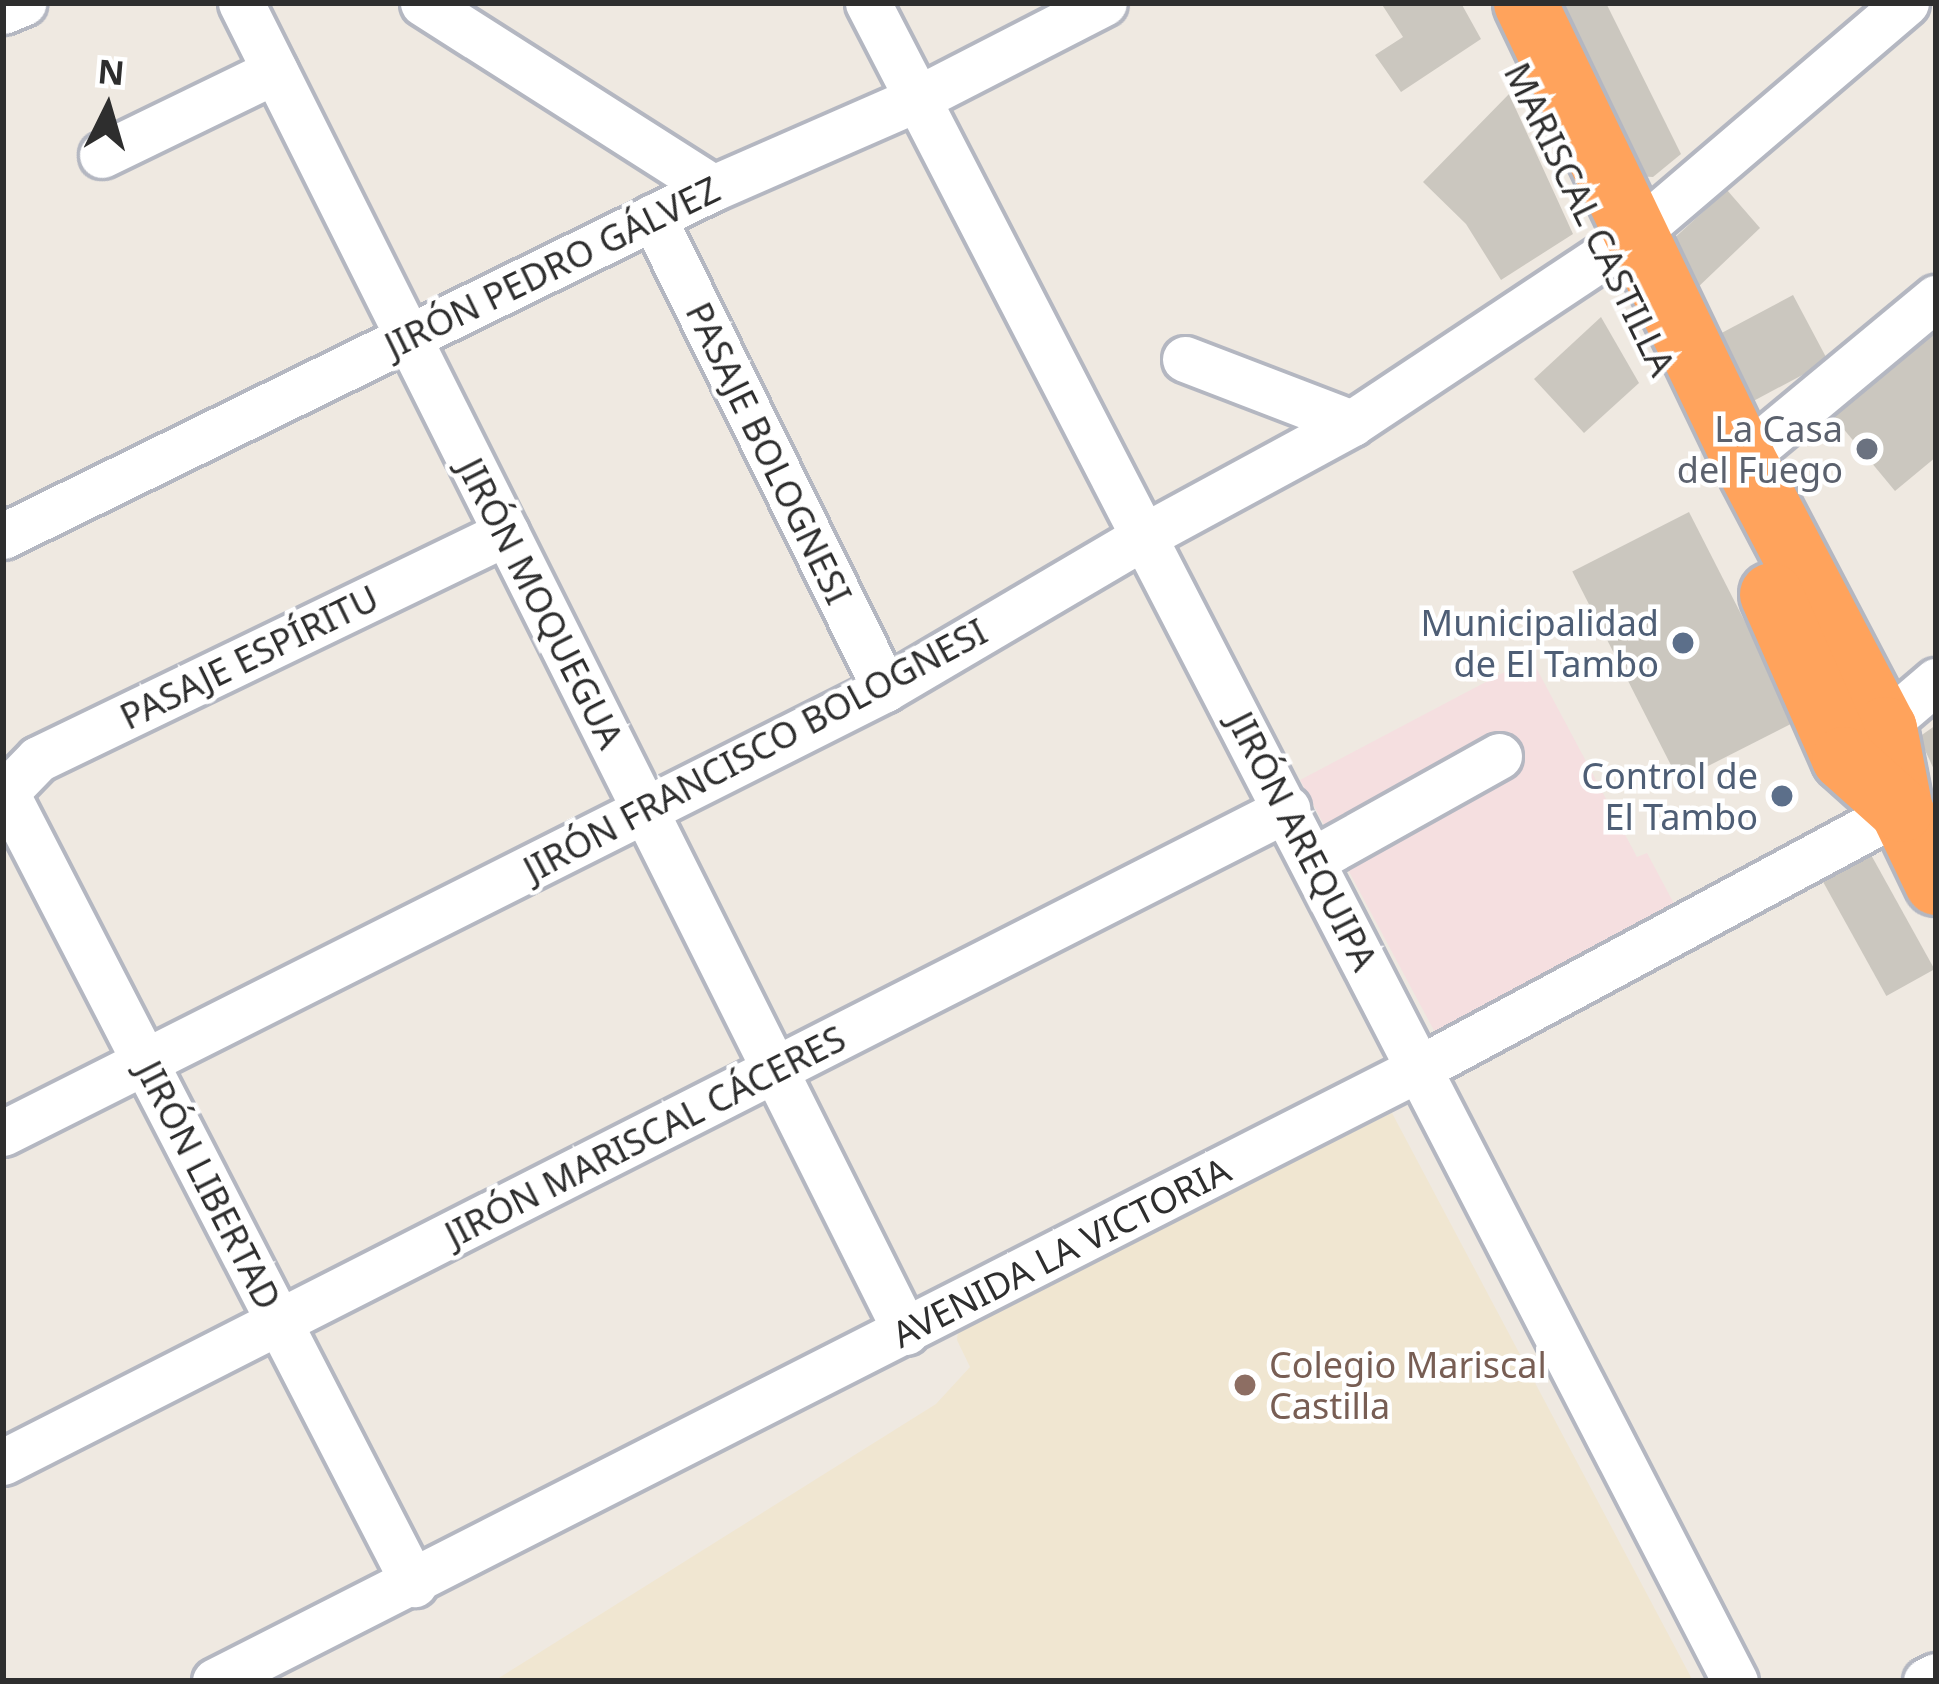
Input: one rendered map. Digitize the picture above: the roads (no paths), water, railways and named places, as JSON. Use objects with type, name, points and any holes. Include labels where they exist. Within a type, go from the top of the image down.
[{"type":"highway","name":"MARISCAL CASTILLA","points":[[1483,3],[1743,458],[1864,743]]},
{"type":"highway","name":"MARISCAL CASTILLA","points":[[1525,3],[1724,487],[1936,883]]},
{"type":"street","points":[[3,11],[23,3]]},
{"type":"street","name":"JIRÓN MOQUEGUA","points":[[241,3],[906,1332]]},
{"type":"street","points":[[423,3],[713,188]]},
{"type":"street","name":"JIRÓN AREQUIPA","points":[[868,3],[1736,1681]]},
{"type":"street","name":"JIRÓN PEDRO GÁLVEZ","points":[[3,536],[713,188],[917,99],[1104,3]]},
{"type":"street","name":"JIRÓN FRANCISCO BOLOGNESI","points":[[3,1133],[885,689],[1146,535],[1352,423],[1621,245],[1906,3]]},
{"type":"street","points":[[102,155],[275,71]]},
{"type":"street","name":"PASAJE BOLOGNESI","points":[[653,217],[885,689]]},
{"type":"street","points":[[1743,458],[1936,298]]},
{"type":"street","points":[[1185,359],[1352,423]]},
{"type":"street","name":"PASAJE ESPÍRITU","points":[[4,791],[38,759],[506,533]]},
{"type":"street","points":[[1864,743],[1936,681]]},
{"type":"street","points":[[1312,860],[1499,756]]},
{"type":"street","name":"JIRÓN LIBERTAD","points":[[4,791],[414,1584]]},
{"type":"street","name":"JIRÓN MARISCAL CÁCERES","points":[[3,1462],[1287,809]]},
{"type":"street","name":"AVENIDA LA VICTORIA","points":[[215,1681],[414,1584],[1420,1068],[1900,809]]},
{"type":"street","points":[[1926,1681],[1936,1676]]},
{"type":"place","name":"La Casa del Fuego","points":[[1867,449]]},
{"type":"place","name":"Municipalidad de El Tambo","points":[[1683,643]]},
{"type":"place","name":"Control de El Tambo","points":[[1782,796]]},
{"type":"place","name":"Colegio Mariscal Castilla","points":[[1245,1385]]}]
